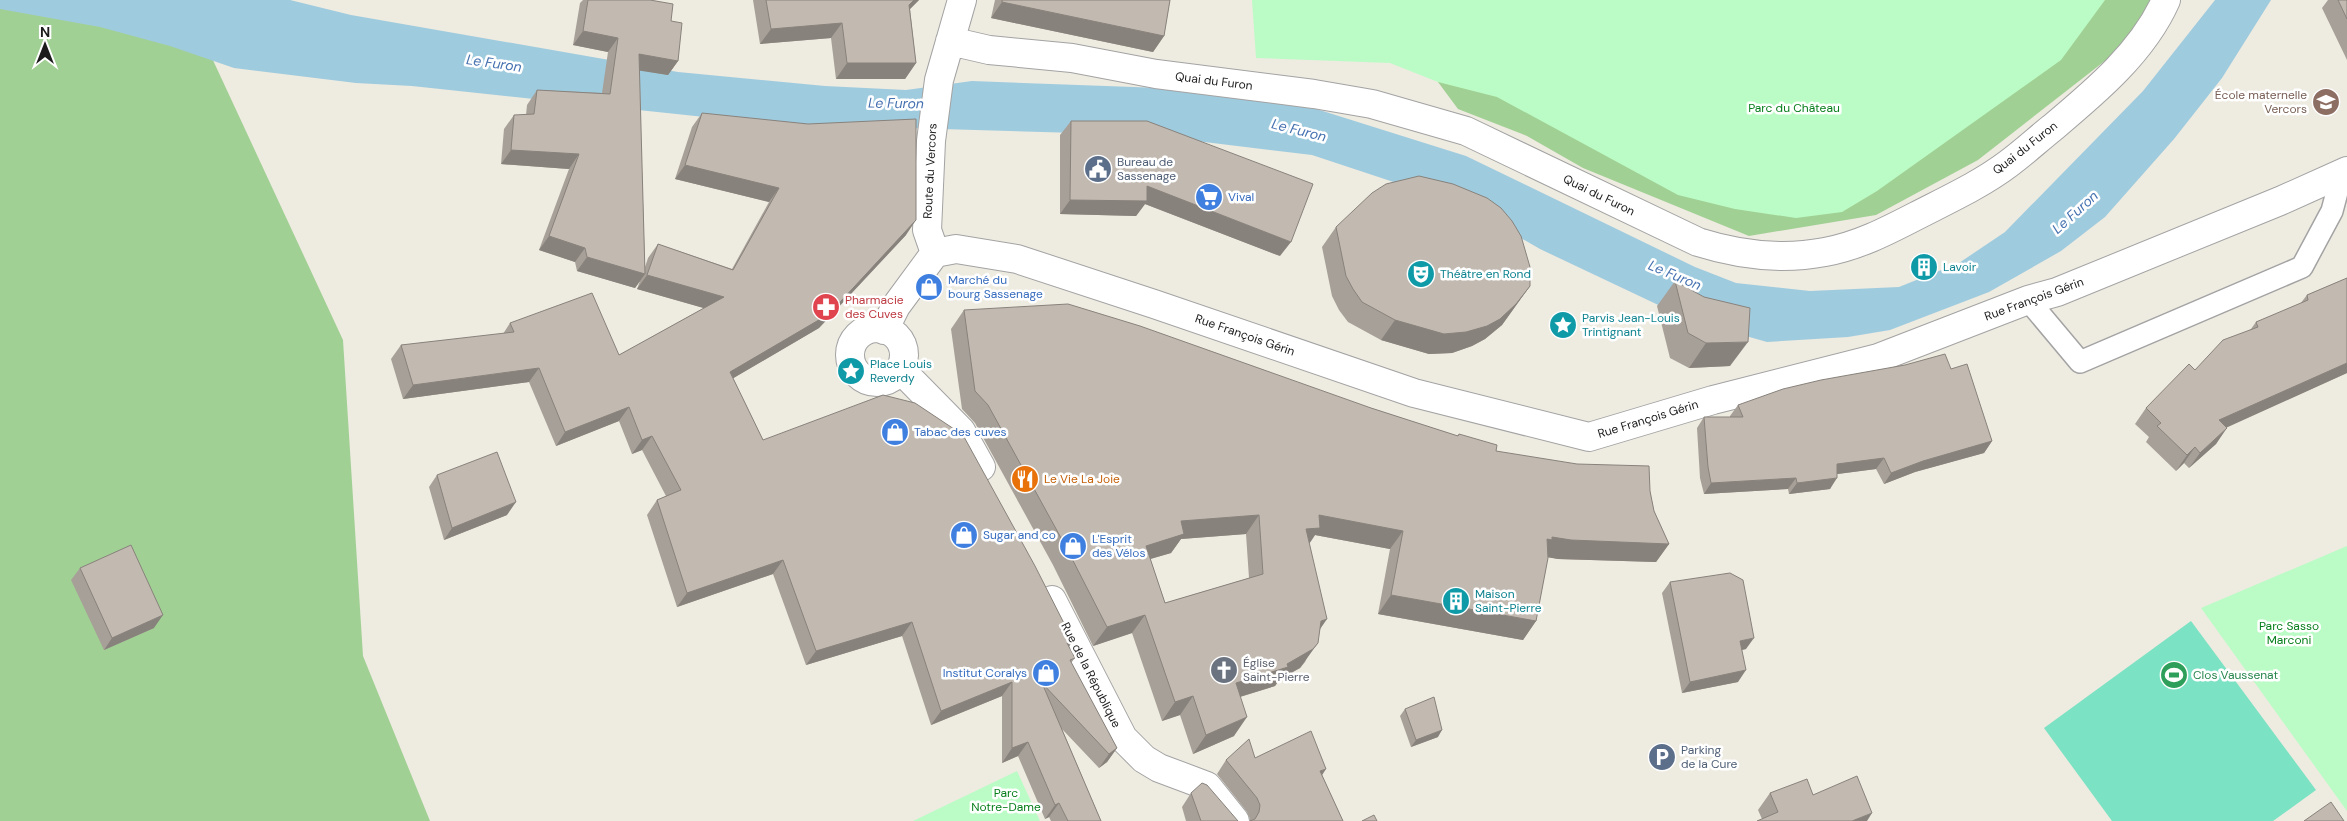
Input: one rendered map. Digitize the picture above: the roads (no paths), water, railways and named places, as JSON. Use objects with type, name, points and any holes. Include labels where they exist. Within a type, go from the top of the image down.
[{"type":"street","name":"Route du Vercors","points":[[935,254],[927,230],[931,141],[939,80],[962,0]]},
{"type":"street","name":"Quai du Furon","points":[[950,41],[989,50],[1072,58],[1156,74],[1314,94],[1372,104],[1466,131],[1698,242],[1727,251],[1790,255],[1824,252],[1854,245],[1967,190],[2008,165],[2093,94],[2130,55],[2157,22],[2166,0]]},
{"type":"street","name":"Rue François Gérin","points":[[935,254],[956,249],[1017,259],[1414,393],[1589,437],[1713,400],[1878,358],[2028,300],[2057,292],[2344,172]]},
{"type":"street","points":[[884,330],[896,306],[935,254]]},
{"type":"street","points":[[869,330],[884,330],[892,333],[902,346],[903,362],[900,369],[889,380],[873,382],[865,380],[854,369],[850,354],[856,339],[869,330]]},
{"type":"street","points":[[900,369],[961,431],[993,490]]},
{"type":"street","name":"Rue de la République","points":[[1043,582],[1123,738],[1144,759],[1159,768],[1208,786],[1235,821]]},
{"type":"lane","points":[[2028,300],[2080,362],[2302,267],[2332,211],[2344,172]]},
{"type":"water","name":"Le Furon","points":[[0,0],[290,0],[351,15],[678,72],[825,86],[906,90],[972,81],[1161,88],[1310,107],[1466,156],[1695,267],[1736,283],[1810,291],[1899,287],[1959,263],[2005,232],[2143,91],[2215,0],[2271,0],[2222,78],[2174,139],[2105,217],[2061,251],[1989,292],[1890,330],[1848,337],[1767,342],[1690,320],[1540,249],[1463,205],[1312,155],[1147,135],[770,124],[412,86],[356,83],[234,68],[170,46],[100,27],[0,9]]},
{"type":"place","name":"École maternelle Vercors","points":[[2326,102]]},
{"type":"place","name":"Bureau de Sassenage","points":[[1098,169]]},
{"type":"place","name":"Vival","points":[[1209,197]]},
{"type":"place","name":"Lavoir","points":[[1924,267]]},
{"type":"place","name":"Théâtre en Rond","points":[[1421,274]]},
{"type":"place","name":"Marché du bourg Sassenage","points":[[929,287]]},
{"type":"place","name":"Pharmacie des Cuves","points":[[826,307]]},
{"type":"place","name":"Parvis Jean-Louis Trintignant","points":[[1563,325]]},
{"type":"place","name":"Place Louis Reverdy","points":[[851,371]]},
{"type":"place","name":"Tabac des cuves","points":[[895,432]]},
{"type":"place","name":"Le Vie La Joie","points":[[1025,479]]},
{"type":"place","name":"Sugar and co","points":[[964,535]]},
{"type":"place","name":"L'Esprit des Vélos","points":[[1073,546]]},
{"type":"place","name":"Maison Saint-Pierre","points":[[1456,601]]},
{"type":"place","name":"Église Saint-Pierre","points":[[1224,670]]},
{"type":"place","name":"Institut Coralys","points":[[1046,673]]},
{"type":"place","name":"Clos Vaussenat","points":[[2174,675]]},
{"type":"place","name":"Parking de la Cure","points":[[1662,757]]},
{"type":"park label","name":"Parc du Château","points":[[1794,108]]},
{"type":"park label","name":"Parc Sasso Marconi","points":[[2289,633]]},
{"type":"park label","name":"Parc Notre-Dame","points":[[1006,800]]}]
